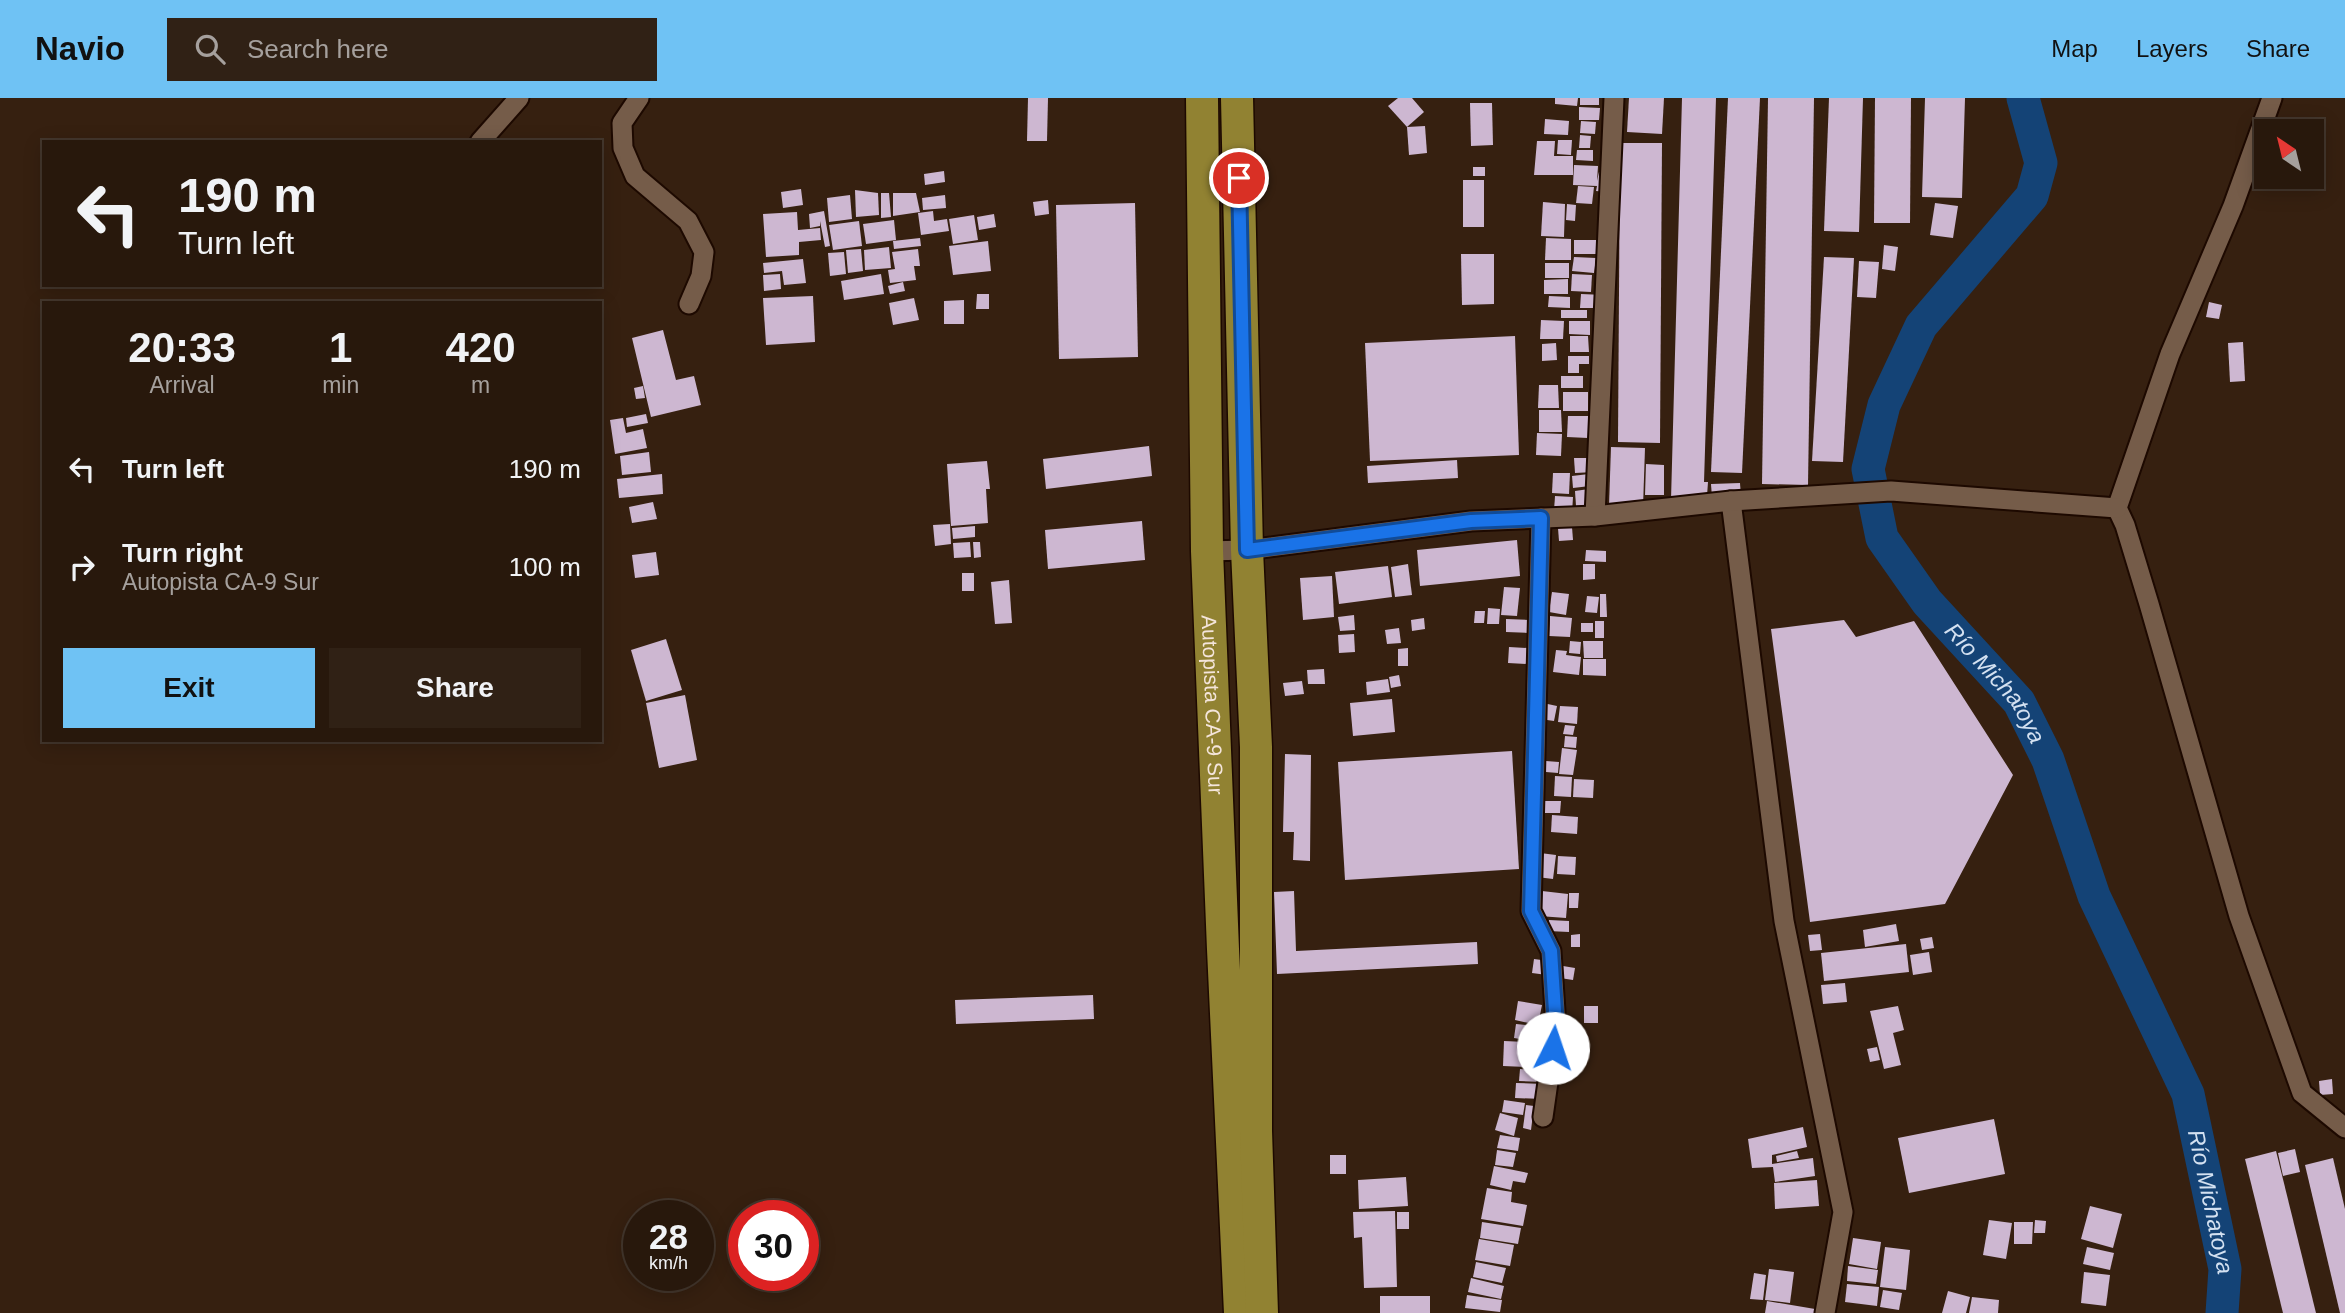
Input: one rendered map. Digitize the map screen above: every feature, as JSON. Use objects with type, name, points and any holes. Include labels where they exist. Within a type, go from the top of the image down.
[{"type":"highway","name":"Autopista CA-9 Sur","points":[[1202,98],[1207,551],[1240,1313]]},
{"type":"highway","name":"Autopista CA-9 Sur","points":[[1237,98],[1247,550],[1256,747],[1256,1132],[1262,1313]]},
{"type":"street","points":[[482,140],[519,98]]},
{"type":"street","points":[[639,98],[622,123],[623,148],[635,176],[688,221],[704,252],[701,276],[689,304]]},
{"type":"street","points":[[1595,516],[1614,98]]},
{"type":"street","points":[[2272,98],[2233,206],[2170,354],[2117,509],[2149,604],[2239,916],[2302,1093],[2345,1128]]},
{"type":"street","points":[[1207,551],[1247,550],[1471,521],[1595,516],[1731,501],[1891,491],[2117,509]]},
{"type":"street","points":[[1731,501],[1784,922],[1843,1212],[1825,1313]]},
{"type":"street","points":[[1541,518],[1531,911],[1551,951],[1556,1026],[1544,1117]]},
{"type":"building","points":[[1028,98],[1048,98],[1047,141],[1027,141]]},
{"type":"building","points":[[1398,98],[1412,98],[1424,112],[1407,127],[1388,106]]},
{"type":"building","points":[[1555,98],[1578,98],[1577,106],[1555,104]]},
{"type":"building","points":[[1580,98],[1599,98],[1599,105],[1580,105]]},
{"type":"building","points":[[1629,98],[1664,98],[1662,134],[1627,132]]},
{"type":"building","points":[[1682,98],[1716,98],[1704,482],[1708,482],[1707,496],[1671,500]]},
{"type":"building","points":[[1728,98],[1760,98],[1742,473],[1711,472]]},
{"type":"building","points":[[1768,98],[1814,98],[1808,485],[1762,484]]},
{"type":"building","points":[[1829,98],[1863,98],[1859,232],[1824,231]]},
{"type":"building","points":[[1875,98],[1911,98],[1910,223],[1874,223]]},
{"type":"building","points":[[1925,98],[1965,98],[1962,198],[1922,197]]},
{"type":"building","points":[[1470,103],[1492,103],[1493,145],[1471,146]]},
{"type":"building","points":[[1579,107],[1600,108],[1599,120],[1579,120]]},
{"type":"building","points":[[1545,119],[1569,121],[1568,135],[1544,134]]},
{"type":"building","points":[[1581,121],[1596,122],[1595,134],[1580,133]]},
{"type":"building","points":[[1425,126],[1427,153],[1409,155],[1407,127]]},
{"type":"building","points":[[1580,135],[1591,136],[1590,148],[1579,148]]},
{"type":"building","points":[[1558,140],[1572,140],[1571,155],[1557,154]]},
{"type":"building","points":[[1537,141],[1555,141],[1554,156],[1573,156],[1573,175],[1534,175]]},
{"type":"building","points":[[1620,143],[1662,143],[1660,443],[1618,442]]},
{"type":"building","points":[[1577,150],[1593,150],[1593,161],[1576,160]]},
{"type":"building","points":[[1574,165],[1598,166],[1597,181],[1599,172],[1608,174],[1606,192],[1596,191],[1597,186],[1573,185]]},
{"type":"building","points":[[1473,167],[1485,167],[1485,176],[1473,176]]},
{"type":"building","points":[[944,171],[945,182],[925,185],[924,174]]},
{"type":"building","points":[[1463,180],[1484,180],[1484,227],[1463,227]]},
{"type":"building","points":[[1578,186],[1594,187],[1592,204],[1576,203]]},
{"type":"building","points":[[801,189],[803,205],[783,208],[781,192]]},
{"type":"building","points":[[855,190],[878,193],[879,215],[856,217]]},
{"type":"building","points":[[881,193],[889,193],[891,217],[881,218]]},
{"type":"building","points":[[893,193],[916,193],[920,212],[893,216]]},
{"type":"building","points":[[850,195],[852,219],[829,222],[827,198]]},
{"type":"building","points":[[945,195],[946,208],[923,210],[922,198]]},
{"type":"building","points":[[1048,200],[1049,214],[1035,216],[1033,202]]},
{"type":"building","points":[[1543,202],[1565,204],[1564,237],[1541,236]]},
{"type":"building","points":[[1135,203],[1138,357],[1059,359],[1056,205]]},
{"type":"building","points":[[1935,203],[1958,206],[1953,238],[1930,235]]},
{"type":"building","points":[[1567,204],[1576,205],[1575,221],[1566,220]]},
{"type":"building","points":[[824,211],[830,246],[825,247],[820,221],[820,226],[810,228],[809,214]]},
{"type":"building","points":[[933,211],[934,221],[947,219],[949,231],[921,235],[918,213]]},
{"type":"building","points":[[797,212],[798,230],[820,228],[821,240],[799,242],[799,255],[766,257],[763,214]]},
{"type":"building","points":[[994,214],[996,227],[979,230],[977,217]]},
{"type":"building","points":[[974,215],[978,240],[953,244],[949,219]]},
{"type":"building","points":[[894,220],[896,240],[866,244],[863,224]]},
{"type":"building","points":[[859,221],[862,246],[833,250],[829,225]]},
{"type":"building","points":[[920,238],[921,246],[894,249],[893,241]]},
{"type":"building","points":[[1546,238],[1571,239],[1571,260],[1545,260]]},
{"type":"building","points":[[1574,240],[1596,240],[1596,254],[1574,254]]},
{"type":"building","points":[[988,241],[991,271],[953,275],[949,246]]},
{"type":"building","points":[[1884,245],[1898,247],[1895,271],[1882,269]]},
{"type":"building","points":[[889,247],[891,268],[865,270],[864,250]]},
{"type":"building","points":[[861,249],[863,271],[848,273],[846,250]]},
{"type":"building","points":[[918,249],[920,266],[914,266],[916,280],[890,283],[888,270],[895,269],[892,252]]},
{"type":"building","points":[[844,252],[846,274],[830,276],[828,253]]},
{"type":"building","points":[[1461,254],[1494,254],[1494,304],[1462,305]]},
{"type":"building","points":[[1574,257],[1596,258],[1594,273],[1572,271]]},
{"type":"building","points":[[1824,257],[1854,258],[1843,462],[1812,461]]},
{"type":"building","points":[[803,259],[806,283],[784,285],[782,271],[764,273],[763,263]]},
{"type":"building","points":[[1859,261],[1879,262],[1876,298],[1857,297]]},
{"type":"building","points":[[1545,263],[1569,263],[1569,278],[1545,278]]},
{"type":"building","points":[[780,274],[781,289],[764,291],[763,275]]},
{"type":"building","points":[[881,274],[884,294],[844,300],[841,281]]},
{"type":"building","points":[[1572,274],[1592,275],[1591,292],[1571,291]]},
{"type":"building","points":[[1568,279],[1568,294],[1544,294],[1544,280]]},
{"type":"building","points":[[903,282],[905,291],[890,294],[888,286]]},
{"type":"building","points":[[977,294],[989,294],[989,309],[976,309]]},
{"type":"building","points":[[1581,294],[1604,295],[1603,308],[1580,308]]},
{"type":"building","points":[[813,296],[815,342],[766,345],[763,298]]},
{"type":"building","points":[[1549,296],[1570,297],[1570,308],[1548,307]]},
{"type":"building","points":[[914,298],[919,320],[893,325],[889,303]]},
{"type":"building","points":[[964,300],[964,324],[944,324],[944,301]]},
{"type":"building","points":[[2209,302],[2222,305],[2219,319],[2206,317]]},
{"type":"building","points":[[1561,310],[1587,310],[1587,318],[1561,318]]},
{"type":"building","points":[[1541,320],[1564,321],[1563,339],[1540,339]]},
{"type":"building","points":[[1569,321],[1590,321],[1590,335],[1569,334]]},
{"type":"building","points":[[663,330],[676,380],[694,376],[701,405],[651,417],[632,338]]},
{"type":"building","points":[[1515,336],[1519,455],[1370,461],[1365,343]]},
{"type":"building","points":[[1570,336],[1588,336],[1589,352],[1570,352]]},
{"type":"building","points":[[2243,342],[2245,381],[2230,382],[2228,343]]},
{"type":"building","points":[[1556,343],[1557,360],[1542,361],[1542,344]]},
{"type":"building","points":[[1568,356],[1589,356],[1589,364],[1579,364],[1579,373],[1568,373]]},
{"type":"building","points":[[1561,376],[1583,376],[1583,388],[1561,388]]},
{"type":"building","points":[[1539,385],[1558,385],[1559,408],[1538,408]]},
{"type":"building","points":[[643,386],[645,398],[636,399],[634,388]]},
{"type":"building","points":[[1563,392],[1588,392],[1588,411],[1563,411]]},
{"type":"building","points":[[1539,410],[1561,410],[1562,432],[1539,432]]},
{"type":"building","points":[[646,414],[648,423],[627,427],[626,418]]},
{"type":"building","points":[[1568,416],[1589,416],[1588,438],[1567,437]]},
{"type":"building","points":[[623,418],[626,433],[643,429],[647,448],[615,454],[610,420]]},
{"type":"building","points":[[1537,433],[1562,434],[1561,456],[1536,455]]},
{"type":"building","points":[[1149,446],[1152,476],[1046,489],[1043,459]]},
{"type":"building","points":[[1611,447],[1645,448],[1643,507],[1609,506]]},
{"type":"building","points":[[649,452],[651,472],[622,475],[620,456]]},
{"type":"building","points":[[1574,458],[1594,458],[1594,472],[1575,473]]},
{"type":"building","points":[[1457,460],[1458,478],[1368,483],[1367,466]]},
{"type":"building","points":[[987,461],[990,489],[986,489],[988,523],[951,526],[947,464]]},
{"type":"building","points":[[1646,464],[1664,465],[1664,495],[1645,495]]},
{"type":"building","points":[[1553,473],[1570,473],[1569,494],[1552,493]]},
{"type":"building","points":[[662,474],[663,494],[619,498],[617,479]]},
{"type":"building","points":[[1589,474],[1590,486],[1573,488],[1572,476]]},
{"type":"building","points":[[1740,483],[1741,497],[1712,498],[1711,484]]},
{"type":"building","points":[[1589,489],[1591,505],[1576,506],[1575,491]]},
{"type":"building","points":[[1555,496],[1573,497],[1572,513],[1554,511]]},
{"type":"building","points":[[653,502],[657,519],[632,523],[629,507]]},
{"type":"building","points":[[1142,521],[1145,560],[1048,569],[1045,530]]},
{"type":"building","points":[[950,524],[951,544],[935,546],[933,525]]},
{"type":"building","points":[[975,526],[975,537],[953,539],[952,528]]},
{"type":"building","points":[[1572,527],[1573,540],[1559,541],[1558,528]]},
{"type":"building","points":[[1517,540],[1520,576],[1420,586],[1417,550]]},
{"type":"building","points":[[970,542],[971,557],[954,558],[953,543]]},
{"type":"building","points":[[973,542],[980,542],[981,557],[974,558]]},
{"type":"building","points":[[1586,550],[1606,551],[1606,562],[1585,561]]},
{"type":"building","points":[[656,552],[659,575],[635,578],[632,555]]},
{"type":"building","points":[[1408,564],[1412,595],[1395,597],[1391,567]]},
{"type":"building","points":[[1583,564],[1595,564],[1595,579],[1583,580]]},
{"type":"building","points":[[1388,566],[1392,597],[1339,604],[1335,572]]},
{"type":"building","points":[[962,573],[974,573],[974,591],[962,591]]},
{"type":"building","points":[[1332,576],[1334,617],[1303,620],[1300,578]]},
{"type":"building","points":[[1009,580],[1012,623],[995,624],[991,582]]},
{"type":"building","points":[[1504,587],[1520,588],[1517,616],[1501,615]]},
{"type":"building","points":[[1552,592],[1569,594],[1566,615],[1549,612]]},
{"type":"building","points":[[1600,594],[1606,594],[1607,617],[1600,617]]},
{"type":"building","points":[[1587,596],[1599,597],[1597,613],[1585,612]]},
{"type":"building","points":[[1488,608],[1500,609],[1499,624],[1487,624]]},
{"type":"building","points":[[1475,611],[1485,611],[1484,623],[1474,623]]},
{"type":"building","points":[[1354,615],[1355,630],[1340,631],[1338,617]]},
{"type":"building","points":[[1550,616],[1572,618],[1570,637],[1549,636]]},
{"type":"building","points":[[1424,618],[1425,629],[1412,631],[1411,620]]},
{"type":"building","points":[[1506,619],[1529,620],[1529,633],[1506,632]]},
{"type":"building","points":[[1844,620],[1856,637],[1914,621],[2013,775],[1945,904],[1810,922],[1771,629]]},
{"type":"building","points":[[1595,621],[1604,621],[1604,638],[1595,638]]},
{"type":"building","points":[[1581,623],[1593,623],[1593,632],[1581,632]]},
{"type":"building","points":[[1399,628],[1401,643],[1387,644],[1385,630]]},
{"type":"building","points":[[1354,634],[1355,652],[1339,653],[1338,635]]},
{"type":"building","points":[[666,639],[682,690],[646,701],[631,650]]},
{"type":"building","points":[[1570,641],[1581,642],[1580,654],[1569,653]]},
{"type":"building","points":[[1583,641],[1603,641],[1603,658],[1584,658]]},
{"type":"building","points":[[1509,647],[1528,648],[1528,664],[1508,663]]},
{"type":"building","points":[[1408,648],[1408,666],[1398,666],[1398,649]]},
{"type":"building","points":[[1556,650],[1567,651],[1566,655],[1581,657],[1579,675],[1553,672]]},
{"type":"building","points":[[1583,659],[1606,659],[1606,676],[1583,675]]},
{"type":"building","points":[[1324,669],[1325,684],[1308,684],[1307,670]]},
{"type":"building","points":[[1399,675],[1401,686],[1391,688],[1389,677]]},
{"type":"building","points":[[1388,679],[1390,692],[1367,695],[1366,682]]},
{"type":"building","points":[[1302,681],[1304,694],[1285,696],[1283,683]]},
{"type":"building","points":[[685,695],[697,760],[659,768],[646,703]]},
{"type":"building","points":[[1392,699],[1395,732],[1353,736],[1350,703]]},
{"type":"building","points":[[1543,703],[1557,706],[1554,721],[1540,719]]},
{"type":"building","points":[[1560,706],[1578,707],[1577,724],[1558,722]]},
{"type":"building","points":[[1565,725],[1575,726],[1573,735],[1563,734]]},
{"type":"building","points":[[1565,736],[1577,737],[1576,748],[1564,747]]},
{"type":"building","points":[[1562,748],[1577,750],[1573,775],[1559,774]]},
{"type":"building","points":[[1512,751],[1519,869],[1345,880],[1338,762]]},
{"type":"building","points":[[1285,754],[1311,755],[1310,861],[1293,860],[1294,832],[1283,832]]},
{"type":"building","points":[[1546,761],[1559,762],[1558,773],[1546,772]]},
{"type":"building","points":[[1555,776],[1572,777],[1571,797],[1554,796]]},
{"type":"building","points":[[1574,779],[1594,780],[1593,798],[1573,797]]},
{"type":"building","points":[[1541,801],[1561,801],[1560,813],[1541,813]]},
{"type":"building","points":[[1552,815],[1578,817],[1577,834],[1551,832]]},
{"type":"building","points":[[1540,853],[1556,855],[1553,879],[1537,877]]},
{"type":"building","points":[[1558,856],[1576,857],[1575,875],[1557,874]]},
{"type":"building","points":[[1294,891],[1296,951],[1477,942],[1478,964],[1277,974],[1274,892]]},
{"type":"building","points":[[1542,891],[1568,894],[1566,918],[1539,916]]},
{"type":"building","points":[[1569,893],[1579,893],[1578,908],[1569,908]]},
{"type":"building","points":[[1549,920],[1569,921],[1569,932],[1548,931]]},
{"type":"building","points":[[1896,924],[1899,941],[1865,947],[1863,930]]},
{"type":"building","points":[[1580,934],[1580,947],[1571,947],[1571,935]]},
{"type":"building","points":[[1820,934],[1822,950],[1810,951],[1808,935]]},
{"type":"building","points":[[1932,937],[1934,948],[1922,950],[1920,939]]},
{"type":"building","points":[[1906,944],[1909,972],[1824,981],[1821,953]]},
{"type":"building","points":[[1929,952],[1932,972],[1913,975],[1910,955]]},
{"type":"building","points":[[1534,959],[1549,961],[1547,975],[1532,973]]},
{"type":"building","points":[[1563,966],[1575,968],[1573,980],[1560,978]]},
{"type":"building","points":[[1845,983],[1847,1002],[1823,1004],[1821,985]]},
{"type":"building","points":[[1093,995],[1094,1019],[956,1024],[955,1000]]},
{"type":"building","points":[[1518,1001],[1542,1005],[1538,1025],[1515,1020]]},
{"type":"building","points":[[1584,1006],[1598,1006],[1598,1023],[1584,1023]]},
{"type":"building","points":[[1898,1006],[1904,1030],[1893,1033],[1901,1065],[1884,1069],[1870,1011]]},
{"type":"building","points":[[1540,1018],[1554,1020],[1551,1040],[1537,1038]]},
{"type":"building","points":[[1516,1024],[1534,1026],[1532,1041],[1514,1038]]},
{"type":"building","points":[[1504,1041],[1547,1043],[1546,1068],[1503,1066]]},
{"type":"building","points":[[1877,1047],[1880,1060],[1870,1062],[1867,1049]]},
{"type":"building","points":[[1520,1069],[1544,1071],[1543,1082],[1519,1081]]},
{"type":"building","points":[[2332,1079],[2333,1094],[2320,1095],[2319,1081]]},
{"type":"building","points":[[1516,1083],[1544,1084],[1543,1099],[1515,1098]]},
{"type":"building","points":[[1504,1100],[1525,1103],[1523,1115],[1502,1112]]},
{"type":"building","points":[[1526,1105],[1534,1106],[1531,1130],[1523,1128]]},
{"type":"building","points":[[1500,1113],[1518,1118],[1514,1136],[1495,1130]]},
{"type":"building","points":[[1994,1119],[2005,1174],[1909,1193],[1898,1138]]},
{"type":"building","points":[[1803,1127],[1807,1147],[1772,1155],[1772,1164],[1813,1158],[1815,1176],[1775,1182],[1773,1167],[1752,1168],[1748,1139]]},
{"type":"building","points":[[1500,1135],[1520,1138],[1518,1151],[1497,1148]]},
{"type":"building","points":[[2295,1149],[2300,1172],[2283,1176],[2278,1153]]},
{"type":"building","points":[[1497,1150],[1516,1153],[1513,1167],[1495,1165]]},
{"type":"building","points":[[1797,1151],[1799,1158],[1777,1162],[1776,1156]]},
{"type":"building","points":[[2276,1151],[2316,1313],[2283,1313],[2245,1159]]},
{"type":"building","points":[[1330,1155],[1346,1155],[1346,1174],[1330,1174]]},
{"type":"building","points":[[2333,1158],[2345,1209],[2345,1313],[2340,1313],[2305,1165]]},
{"type":"building","points":[[1494,1166],[1528,1173],[1525,1183],[1513,1181],[1511,1190],[1490,1185]]},
{"type":"building","points":[[1406,1177],[1408,1206],[1359,1209],[1358,1180]]},
{"type":"building","points":[[1817,1180],[1819,1206],[1775,1209],[1774,1183]]},
{"type":"building","points":[[1487,1188],[1512,1192],[1511,1202],[1527,1205],[1523,1226],[1481,1219]]},
{"type":"building","points":[[2090,1206],[2122,1214],[2113,1248],[2081,1239]]},
{"type":"building","points":[[1395,1211],[1397,1287],[1364,1288],[1362,1237],[1354,1238],[1353,1212]]},
{"type":"building","points":[[1397,1212],[1409,1212],[1409,1229],[1397,1229]]},
{"type":"building","points":[[1989,1220],[2012,1223],[2006,1259],[1983,1255]]},
{"type":"building","points":[[2035,1220],[2046,1221],[2045,1233],[2034,1233]]},
{"type":"building","points":[[1482,1222],[1521,1228],[1518,1244],[1480,1238]]},
{"type":"building","points":[[2014,1222],[2033,1222],[2032,1244],[2014,1244]]},
{"type":"building","points":[[1853,1238],[1881,1242],[1877,1269],[1849,1264]]},
{"type":"building","points":[[1479,1239],[1514,1245],[1510,1266],[1475,1260]]},
{"type":"building","points":[[1885,1247],[1910,1250],[1906,1290],[1880,1287]]},
{"type":"building","points":[[2087,1247],[2114,1253],[2110,1270],[2083,1264]]},
{"type":"building","points":[[1476,1262],[1506,1268],[1502,1283],[1473,1277]]},
{"type":"building","points":[[1848,1266],[1878,1270],[1876,1284],[1847,1281]]},
{"type":"building","points":[[1769,1269],[1794,1272],[1790,1303],[1765,1300]]},
{"type":"building","points":[[2084,1272],[2110,1275],[2106,1306],[2081,1303]]},
{"type":"building","points":[[1754,1273],[1766,1275],[1763,1300],[1750,1299]]},
{"type":"building","points":[[1471,1278],[1504,1286],[1501,1299],[1468,1292]]},
{"type":"building","points":[[1847,1284],[1879,1287],[1877,1306],[1845,1302]]},
{"type":"building","points":[[1883,1290],[1902,1293],[1899,1310],[1880,1307]]},
{"type":"building","points":[[1948,1291],[1970,1297],[1966,1313],[1942,1313]]},
{"type":"building","points":[[1467,1295],[1502,1300],[1500,1312],[1465,1308]]},
{"type":"building","points":[[1380,1296],[1430,1296],[1430,1313],[1380,1313]]},
{"type":"building","points":[[1972,1297],[1999,1300],[1998,1313],[1969,1313]]},
{"type":"building","points":[[1767,1301],[1815,1309],[1814,1313],[1765,1313]]},
{"type":"waterway","name":"Río Michatoya","points":[[2023,98],[2041,163],[2032,196],[1921,326],[1884,405],[1868,469],[1882,538],[1927,602],[2019,702],[2048,760],[2094,896],[2188,1094],[2225,1269],[2222,1313]]},
{"type":"route","points":[[1239,178],[1247,550],[1471,521],[1541,518],[1531,911],[1551,951],[1556,1026],[1553,1048]]}]
